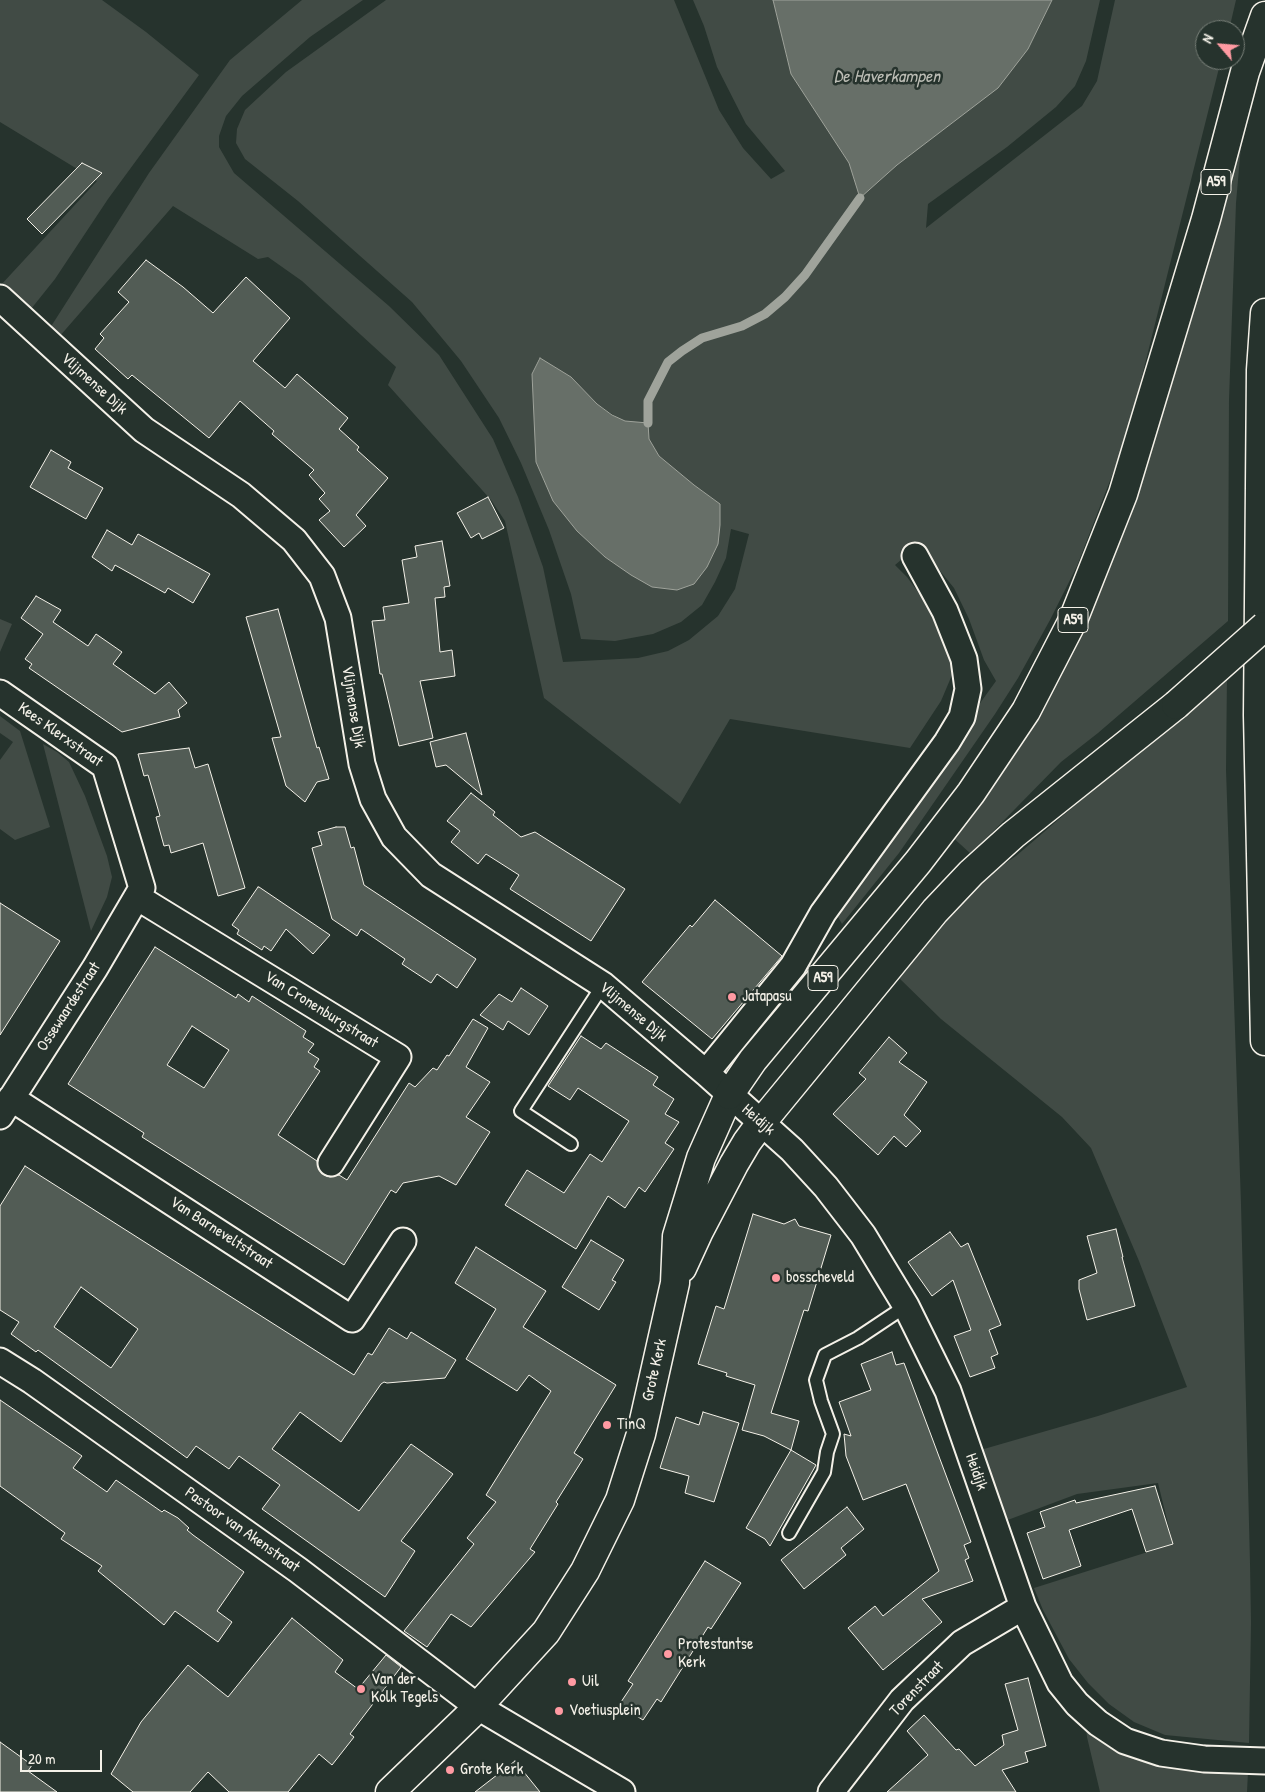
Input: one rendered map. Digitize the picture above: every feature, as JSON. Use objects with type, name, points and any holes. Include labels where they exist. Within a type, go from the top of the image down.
[{"type":"main road","name":"A59","points":[[729,1095],[753,1060],[918,862],[971,793],[1026,711],[1073,620],[1123,494],[1206,220],[1245,72],[1265,16]]},
{"type":"main road","points":[[1265,313],[1261,370],[1258,705],[1265,1041]]},
{"type":"main road","name":"A59","points":[[761,1123],[929,918],[971,873],[1013,835],[1176,705],[1265,626]]},
{"type":"main road","name":"Grote Kerk","points":[[390,1792],[478,1707],[546,1632],[585,1571],[620,1500],[641,1434],[675,1283],[677,1236],[701,1158],[729,1095]]},
{"type":"main road","name":"Grote Kerk","points":[[675,1283],[699,1231],[734,1164],[761,1123]]},
{"type":"street","name":"Vlijmense Dijk","points":[[0,298],[144,430],[241,495],[294,540],[322,576],[338,618],[362,764],[373,798],[394,837],[431,875],[603,985],[729,1095]]},
{"type":"street","points":[[706,1073],[793,966],[823,913],[947,742],[962,717],[968,689],[964,659],[945,611],[915,556]]},
{"type":"street","name":"Kees Klerxstraat","points":[[0,693],[105,766],[142,888],[137,897]]},
{"type":"street","name":"Ossewaardestraat","points":[[6,1107],[95,968],[137,897]]},
{"type":"street","name":"Van Cronenburgstraat","points":[[137,897],[398,1058],[331,1163]]},
{"type":"street","name":"Heidijk","points":[[729,1095],[792,1150],[826,1187],[863,1235],[906,1306],[948,1391],[1023,1608],[1060,1683],[1077,1704],[1098,1724],[1124,1741],[1161,1753],[1204,1759],[1265,1761]]},
{"type":"street","name":"Van Barneveltstraat","points":[[6,1107],[352,1319],[403,1241]]},
{"type":"street","name":"Pastoor van Akenstraat","points":[[0,1361],[32,1381],[298,1570],[478,1707],[622,1792]]},
{"type":"street","name":"Torenstraat","points":[[831,1792],[909,1693],[962,1643],[1023,1608]]},
{"type":"lane","points":[[571,1144],[521,1111],[603,985]]},
{"type":"lane","points":[[789,1533],[824,1472],[827,1452],[833,1434],[821,1401],[816,1380],[825,1355],[858,1338],[906,1306]]},
{"type":"shaded area","points":[[0,0],[102,0],[146,32],[199,75],[108,199],[55,279],[31,309],[26,309],[0,286],[97,181],[0,122]]},
{"type":"shaded area","points":[[302,0],[363,0],[310,37],[242,96],[226,116],[219,136],[219,147],[234,173],[389,306],[439,355],[493,439],[518,497],[543,567],[563,662],[638,658],[668,651],[689,640],[718,616],[735,589],[749,534],[731,529],[726,558],[715,582],[702,605],[681,622],[653,634],[615,641],[581,639],[571,594],[549,530],[521,463],[499,418],[461,361],[412,302],[298,201],[245,159],[236,143],[237,129],[245,110],[286,72],[386,0],[674,0],[719,110],[743,148],[771,179],[785,171],[746,124],[717,67],[704,26],[693,0],[773,0],[791,74],[849,163],[860,198],[1028,49],[1052,0],[1100,0],[1086,61],[1075,86],[1056,107],[1007,147],[928,204],[926,228],[1082,106],[1097,81],[1115,0],[1236,0],[1231,20],[1195,20],[1195,70],[1218,70],[1135,404],[1118,460],[1077,566],[1018,678],[995,714],[899,853],[842,924],[838,917],[944,753],[996,681],[984,660],[969,619],[954,588],[919,545],[895,565],[907,577],[937,618],[951,650],[952,675],[941,701],[910,748],[730,719],[680,804],[544,698],[505,521],[491,500],[388,385],[396,367],[302,281],[268,257],[258,259],[173,206],[59,337],[50,328],[149,173],[230,60]],"holes":[[[539,359],[571,377],[597,404],[649,439],[659,456],[720,504],[677,590],[652,587],[605,557],[577,531],[553,501],[536,462],[532,374]]]},
{"type":"shaded area","points":[[1244,111],[1236,203],[1229,400],[1228,621],[1098,733],[1061,762],[971,854],[949,834],[1045,695]]},
{"type":"shaded area","points":[[0,619],[12,624],[0,652]]},
{"type":"shaded area","points":[[1227,675],[1226,770],[1241,1204],[1250,1563],[1249,1743],[1165,1735],[1134,1722],[1109,1704],[1088,1683],[1069,1659],[1043,1610],[1034,1588],[1173,1544],[1158,1483],[1077,1494],[1005,1521],[977,1451],[1098,1416],[1187,1387],[1139,1261],[1091,1148],[1062,1117],[941,1019],[897,976],[971,894],[1001,866],[1016,856]]},
{"type":"shaded area","points":[[0,716],[20,731],[50,827],[15,840],[0,829],[0,760],[13,742],[0,733]]},
{"type":"shaded area","points":[[43,744],[69,762],[85,796],[107,856],[112,877],[107,897],[91,931]]},
{"type":"shaded area","points":[[1086,1727],[1248,1772],[1247,1792],[1100,1792]]},
{"type":"water","name":"De Haverkampen","points":[[773,0],[1052,0],[1028,49],[998,88],[897,165],[860,198],[849,163],[791,74]]},
{"type":"water","points":[[540,358],[571,377],[597,404],[612,415],[625,421],[648,423],[649,439],[659,456],[720,504],[718,544],[707,567],[694,584],[677,590],[652,587],[631,575],[605,557],[577,531],[553,501],[536,462],[532,374]]},
{"type":"building","points":[[82,163],[102,173],[42,234],[27,219]]},
{"type":"building","points":[[146,260],[183,287],[213,313],[246,277],[290,318],[253,361],[285,388],[297,374],[348,418],[339,429],[359,447],[357,450],[388,478],[356,515],[366,526],[344,547],[319,520],[330,511],[319,499],[325,493],[309,475],[314,470],[272,434],[274,431],[240,401],[209,438],[132,375],[128,379],[95,349],[104,338],[100,334],[129,302],[118,292]]},
{"type":"building","points":[[51,450],[71,462],[68,468],[103,488],[86,519],[30,487]]},
{"type":"building","points":[[488,497],[504,528],[482,539],[479,533],[471,538],[457,513]]},
{"type":"building","points":[[107,530],[132,545],[138,534],[210,574],[193,603],[168,588],[165,593],[115,565],[112,571],[92,557]]},
{"type":"building","points":[[442,541],[450,586],[444,587],[445,597],[435,598],[440,652],[452,650],[455,676],[420,681],[433,738],[399,746],[382,674],[380,674],[372,621],[385,620],[383,607],[409,603],[402,560],[417,557],[415,546]]},
{"type":"building","points":[[36,596],[61,610],[53,622],[88,646],[96,634],[122,652],[113,664],[155,694],[169,682],[187,703],[178,710],[180,717],[122,732],[29,668],[32,664],[25,659],[43,634],[21,618]]},
{"type":"building","points":[[278,609],[317,748],[319,747],[329,779],[317,782],[305,802],[286,786],[272,738],[281,737],[246,617]]},
{"type":"building","points":[[466,733],[482,795],[446,765],[436,767],[430,742]]},
{"type":"building","points":[[189,748],[195,768],[208,764],[245,888],[218,896],[203,843],[171,853],[169,845],[164,846],[156,817],[160,816],[148,775],[144,776],[138,754]]},
{"type":"building","points":[[471,793],[495,812],[493,815],[521,837],[535,832],[625,889],[591,941],[510,889],[519,875],[486,854],[478,864],[451,842],[460,831],[447,821]]},
{"type":"building","points":[[336,827],[345,827],[351,848],[354,847],[364,885],[476,959],[457,988],[437,974],[431,983],[402,964],[405,959],[361,929],[357,936],[332,919],[312,848],[322,845],[318,832]]},
{"type":"building","points":[[258,887],[330,935],[313,954],[286,929],[271,951],[264,946],[262,950],[237,934],[239,930],[232,925]]},
{"type":"building","points":[[715,900],[782,956],[712,1039],[642,982],[690,925],[692,927]]},
{"type":"building","points":[[0,903],[60,941],[0,1035]]},
{"type":"building","points":[[155,947],[236,998],[238,994],[249,1002],[252,996],[306,1031],[303,1037],[314,1044],[308,1052],[319,1059],[314,1067],[320,1071],[278,1135],[317,1161],[319,1170],[324,1175],[330,1177],[339,1175],[347,1180],[409,1083],[415,1087],[433,1068],[437,1070],[447,1055],[449,1056],[473,1019],[488,1028],[466,1067],[490,1082],[466,1117],[490,1132],[456,1185],[439,1176],[403,1183],[396,1193],[391,1190],[344,1265],[142,1137],[144,1133],[68,1084]],"holes":[[[192,1026],[229,1050],[204,1088],[167,1065]]]},
{"type":"building","points":[[521,988],[548,1006],[529,1035],[508,1021],[503,1030],[480,1015],[499,994],[512,1002]]},
{"type":"building","points":[[581,1036],[601,1049],[606,1043],[658,1077],[653,1085],[674,1099],[665,1114],[679,1122],[665,1143],[674,1149],[645,1192],[639,1187],[625,1208],[608,1196],[576,1249],[505,1205],[527,1170],[564,1193],[590,1154],[602,1162],[629,1121],[578,1088],[570,1100],[548,1086]]},
{"type":"building","points":[[889,1037],[907,1053],[899,1062],[927,1082],[904,1115],[921,1131],[906,1147],[894,1136],[878,1155],[833,1114],[866,1079],[859,1073]]},
{"type":"building","points":[[25,1166],[354,1375],[368,1353],[372,1355],[389,1328],[407,1339],[411,1332],[456,1360],[445,1378],[384,1382],[381,1384],[341,1442],[300,1412],[272,1449],[359,1511],[411,1444],[453,1474],[401,1541],[415,1551],[385,1597],[262,1509],[280,1485],[239,1456],[229,1469],[196,1446],[187,1458],[38,1350],[36,1352],[11,1334],[19,1322],[0,1310],[0,1206]],"holes":[[[81,1287],[138,1329],[111,1368],[54,1327]]]},
{"type":"building","name":"bosscheveld","points":[[753,1214],[784,1224],[795,1219],[799,1226],[831,1235],[808,1311],[804,1310],[771,1413],[799,1421],[791,1450],[764,1436],[742,1430],[755,1385],[726,1376],[727,1373],[698,1364],[716,1306],[724,1309]]},
{"type":"building","points":[[1116,1229],[1135,1306],[1087,1320],[1079,1289],[1079,1280],[1097,1273],[1087,1236]]},
{"type":"building","points":[[950,1232],[961,1247],[968,1243],[1001,1325],[989,1330],[998,1354],[991,1357],[995,1368],[970,1377],[954,1336],[971,1330],[953,1280],[932,1296],[908,1262]]},
{"type":"building","points":[[591,1240],[624,1260],[612,1280],[616,1282],[599,1310],[562,1287]]},
{"type":"building","points":[[476,1247],[546,1291],[523,1327],[616,1385],[574,1453],[583,1459],[530,1549],[535,1552],[471,1627],[451,1614],[427,1647],[404,1631],[474,1544],[467,1538],[496,1502],[486,1495],[551,1391],[529,1375],[517,1391],[466,1359],[496,1309],[455,1283]]},
{"type":"building","points":[[892,1352],[896,1365],[904,1363],[971,1542],[964,1545],[969,1558],[965,1560],[973,1581],[922,1599],[942,1622],[883,1670],[848,1628],[875,1606],[883,1616],[939,1571],[906,1484],[863,1500],[846,1456],[844,1434],[851,1436],[839,1402],[871,1390],[861,1364]]},
{"type":"building","points":[[0,1400],[82,1456],[73,1468],[107,1492],[116,1480],[162,1512],[164,1510],[178,1518],[189,1528],[187,1530],[193,1535],[244,1572],[217,1611],[232,1622],[218,1642],[175,1611],[164,1625],[98,1571],[102,1566],[61,1539],[65,1533],[0,1486]]},
{"type":"building","points":[[703,1412],[739,1423],[714,1502],[685,1493],[689,1476],[660,1468],[676,1417],[699,1425]]},
{"type":"building","points":[[791,1450],[816,1465],[770,1546],[765,1539],[746,1528]]},
{"type":"building","points":[[1155,1486],[1173,1544],[1146,1552],[1132,1509],[1069,1530],[1081,1566],[1043,1579],[1027,1533],[1045,1527],[1040,1512],[1075,1500],[1076,1503]]},
{"type":"building","points":[[847,1507],[864,1529],[841,1548],[846,1555],[804,1589],[781,1560]]},
{"type":"building","points":[[705,1561],[741,1583],[711,1629],[708,1627],[661,1702],[657,1699],[643,1720],[619,1705],[633,1684],[628,1681]]},
{"type":"building","points":[[292,1618],[343,1660],[335,1672],[358,1689],[386,1655],[401,1667],[350,1734],[354,1737],[332,1765],[319,1754],[288,1792],[229,1792],[208,1772],[190,1792],[133,1792],[111,1774],[141,1722],[188,1665],[228,1697]]},
{"type":"building","points":[[1028,1678],[1046,1746],[1025,1752],[1028,1762],[1002,1770],[1016,1792],[887,1792],[928,1755],[907,1731],[924,1715],[956,1750],[959,1749],[975,1766],[1004,1745],[1002,1735],[1018,1730],[1005,1684]]},
{"type":"building","points":[[0,1742],[32,1765],[28,1771],[57,1792],[0,1792]]},
{"type":"building","points":[[515,1761],[540,1792],[475,1792]]},
{"type":"waterway","points":[[648,423],[648,401],[668,362],[702,338],[742,326],[765,314],[785,297],[805,275],[860,198]]},
{"type":"place","name":"Jatapasu","points":[[732,997]]},
{"type":"place","name":"bosscheveld","points":[[776,1278]]},
{"type":"place","name":"TinQ","points":[[607,1425]]},
{"type":"place","name":"Protestantse Kerk","points":[[668,1654]]},
{"type":"place","name":"Uil","points":[[572,1682]]},
{"type":"place","name":"Van der Kolk Tegels","points":[[361,1689]]},
{"type":"place","name":"Voetiusplein","points":[[559,1711]]},
{"type":"place","name":"Grote Kerk","points":[[450,1770]]}]
